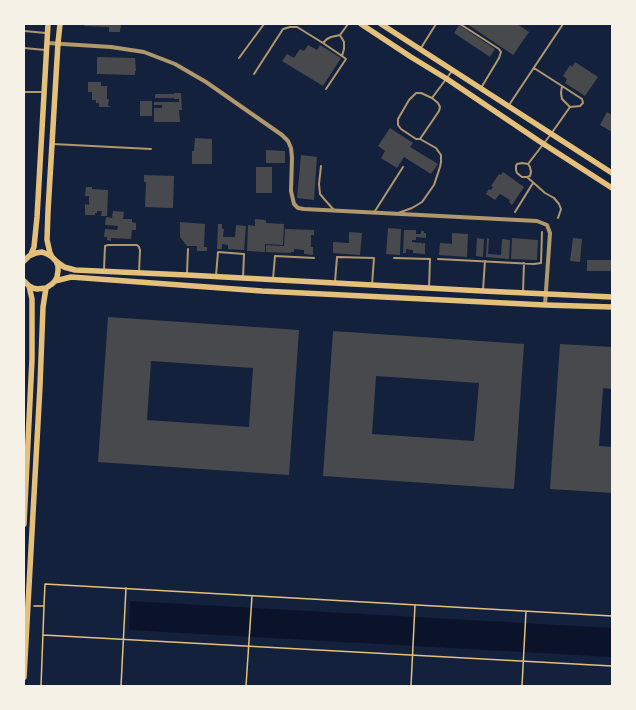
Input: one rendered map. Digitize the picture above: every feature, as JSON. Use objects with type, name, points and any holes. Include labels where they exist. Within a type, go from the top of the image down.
[{"type":"main road","points":[[26,258],[34,247],[37,217],[48,24]]},
{"type":"main road","points":[[26,283],[37,289],[46,288],[55,281],[58,271],[58,266],[50,253],[47,240],[60,24]]},
{"type":"main road","points":[[361,24],[612,188]]},
{"type":"main road","points":[[381,24],[612,173]]},
{"type":"main road","points":[[26,258],[36,252],[42,252],[64,267],[75,270],[523,293],[612,296]]},
{"type":"main road","points":[[55,281],[71,277],[262,291],[545,305],[612,306]]},
{"type":"main road","points":[[24,524],[26,442],[32,360],[32,299],[26,283]]},
{"type":"main road","points":[[24,677],[43,307],[46,288]]},
{"type":"street","points":[[47,43],[111,46],[144,52],[175,64],[206,82],[282,135],[288,141],[291,148],[292,158],[291,191],[294,204],[298,208],[537,221],[547,225],[550,233],[545,305]]},
{"type":"lane","points":[[239,58],[264,24]]},
{"type":"lane","points":[[323,43],[331,37],[340,35],[348,24]]},
{"type":"lane","points":[[420,49],[436,24]]},
{"type":"lane","points":[[460,24],[499,49],[501,52],[481,88]]},
{"type":"lane","points":[[508,106],[564,24]]},
{"type":"lane","points":[[254,74],[283,29],[297,27],[346,59],[326,89]]},
{"type":"lane","points":[[24,31],[47,33]]},
{"type":"lane","points":[[340,35],[344,42],[342,56]]},
{"type":"lane","points":[[24,48],[46,50]]},
{"type":"lane","points":[[528,164],[570,107],[580,106],[583,103],[582,99],[534,68]]},
{"type":"lane","points":[[432,98],[453,70]]},
{"type":"lane","points":[[562,86],[562,99],[570,107]]},
{"type":"lane","points":[[24,92],[45,92]]},
{"type":"lane","points":[[396,214],[412,208],[422,202],[434,185],[441,162],[440,155],[436,148],[420,139],[416,139],[401,129],[398,125],[398,119],[409,100],[416,93],[422,93],[432,98],[440,107],[420,139]]},
{"type":"lane","points":[[52,144],[151,149]]},
{"type":"lane","points":[[528,164],[517,164],[517,173],[522,177],[527,177],[545,193],[554,198],[561,209],[558,218]]},
{"type":"lane","points":[[527,177],[530,176],[532,172],[528,164]]},
{"type":"lane","points":[[321,166],[319,184],[320,194],[335,211]]},
{"type":"lane","points":[[374,212],[403,167]]},
{"type":"lane","points":[[515,212],[533,183]]},
{"type":"lane","points":[[438,259],[534,264],[541,263],[542,232]]},
{"type":"lane","points":[[104,271],[105,246],[137,246],[140,250],[140,273]]},
{"type":"lane","points":[[187,275],[188,249]]},
{"type":"lane","points":[[216,277],[218,252],[244,254],[243,278]]},
{"type":"lane","points":[[273,280],[275,256],[314,258]]},
{"type":"lane","points":[[334,283],[337,257],[374,258],[372,285]]},
{"type":"lane","points":[[394,258],[430,258],[429,288]]},
{"type":"lane","points":[[483,291],[485,261]]},
{"type":"lane","points":[[523,293],[524,263]]},
{"type":"path","points":[[41,686],[45,584],[612,616]]},
{"type":"path","points":[[121,686],[126,588]]},
{"type":"path","points":[[246,686],[252,596]]},
{"type":"path","points":[[411,686],[415,605]]},
{"type":"path","points":[[28,606],[44,606]]},
{"type":"path","points":[[522,686],[526,611]]},
{"type":"path","points":[[43,635],[612,666]]},
{"type":"water","points":[[130,601],[612,628],[612,657],[129,630]]},
{"type":"building","points":[[85,24],[121,24],[120,32],[109,32],[109,27],[84,26]]},
{"type":"building","points":[[467,24],[517,24],[529,32],[513,55]]},
{"type":"building","points":[[459,25],[495,49],[490,57],[454,33]]},
{"type":"building","points":[[308,45],[317,50],[320,45],[341,58],[323,86],[282,61],[287,54],[294,58],[300,49],[304,51]]},
{"type":"building","points":[[97,57],[135,58],[135,75],[97,74]]},
{"type":"building","points":[[575,62],[598,77],[585,96],[565,83],[567,79],[563,76],[570,65],[572,67]]},
{"type":"building","points":[[88,82],[101,82],[101,86],[107,86],[107,99],[109,99],[108,106],[111,106],[110,107],[99,107],[99,103],[96,103],[96,100],[92,100],[92,92],[88,92]]},
{"type":"building","points":[[181,93],[182,110],[179,110],[180,122],[154,122],[154,108],[162,108],[162,105],[154,105],[154,102],[179,102],[179,99],[174,98],[155,98],[155,94]]},
{"type":"building","points":[[140,101],[152,101],[152,116],[140,116]]},
{"type":"building","points":[[607,112],[612,115],[612,132],[600,125]]},
{"type":"building","points":[[390,128],[413,143],[410,147],[438,164],[431,174],[404,157],[397,168],[381,158],[385,151],[378,146]]},
{"type":"building","points":[[195,138],[212,139],[212,164],[192,164],[192,151],[194,151]]},
{"type":"building","points":[[266,150],[285,151],[285,163],[266,163]]},
{"type":"building","points":[[301,155],[317,157],[314,200],[297,198]]},
{"type":"building","points":[[256,167],[272,167],[272,193],[256,193]]},
{"type":"building","points":[[503,172],[524,187],[512,205],[509,202],[510,200],[500,194],[495,200],[486,194],[489,189],[491,190],[493,187],[491,186],[499,174],[501,175]]},
{"type":"building","points":[[144,175],[174,176],[173,208],[145,207],[146,182],[144,182]]},
{"type":"building","points":[[86,187],[108,190],[107,216],[101,216],[102,211],[97,211],[95,215],[85,215],[85,204],[89,205],[89,196],[85,196]]},
{"type":"building","points":[[113,211],[124,212],[123,219],[132,219],[132,222],[136,223],[136,230],[132,230],[131,239],[111,238],[111,241],[107,240],[107,237],[104,237],[105,229],[117,230],[118,226],[105,225],[106,217],[112,218]]},
{"type":"building","points":[[255,219],[266,220],[266,223],[284,224],[283,245],[265,244],[265,252],[247,251],[248,225],[255,226]]},
{"type":"building","points":[[180,222],[205,224],[204,247],[207,247],[207,251],[197,251],[197,246],[187,246],[180,237]]},
{"type":"building","points":[[218,224],[222,224],[222,229],[224,229],[223,237],[235,237],[236,225],[246,226],[244,250],[228,249],[228,245],[222,244],[222,249],[217,249]]},
{"type":"building","points":[[388,228],[401,229],[400,255],[386,254]]},
{"type":"building","points":[[285,229],[314,230],[314,235],[311,235],[313,255],[304,254],[304,250],[294,249],[294,252],[291,253],[266,252],[266,245],[284,246]]},
{"type":"building","points":[[404,230],[416,230],[416,234],[421,234],[421,231],[426,233],[426,238],[416,237],[416,240],[412,240],[412,242],[422,244],[425,243],[425,254],[413,253],[413,250],[406,249],[406,253],[403,253]]},
{"type":"building","points":[[349,232],[362,233],[360,255],[333,253],[333,242],[349,243]]},
{"type":"building","points":[[452,233],[468,234],[467,257],[439,255],[440,243],[452,244]]},
{"type":"building","points":[[477,238],[484,239],[483,257],[476,256]]},
{"type":"building","points":[[487,238],[489,239],[488,254],[501,255],[502,239],[510,240],[509,259],[486,257]]},
{"type":"building","points":[[512,238],[538,240],[537,260],[511,259]]},
{"type":"building","points":[[573,238],[582,239],[580,262],[570,261]]},
{"type":"building","points":[[587,260],[612,260],[612,271],[587,271]]},
{"type":"building","points":[[108,317],[299,330],[289,475],[98,462]],"holes":[[[151,361],[253,368],[249,427],[147,420]]]},
{"type":"building","points":[[333,331],[524,344],[514,489],[323,476]],"holes":[[[376,376],[479,383],[474,441],[372,434]]]},
{"type":"building","points":[[560,344],[612,347],[612,389],[603,388],[599,446],[612,447],[612,493],[550,489]]}]
